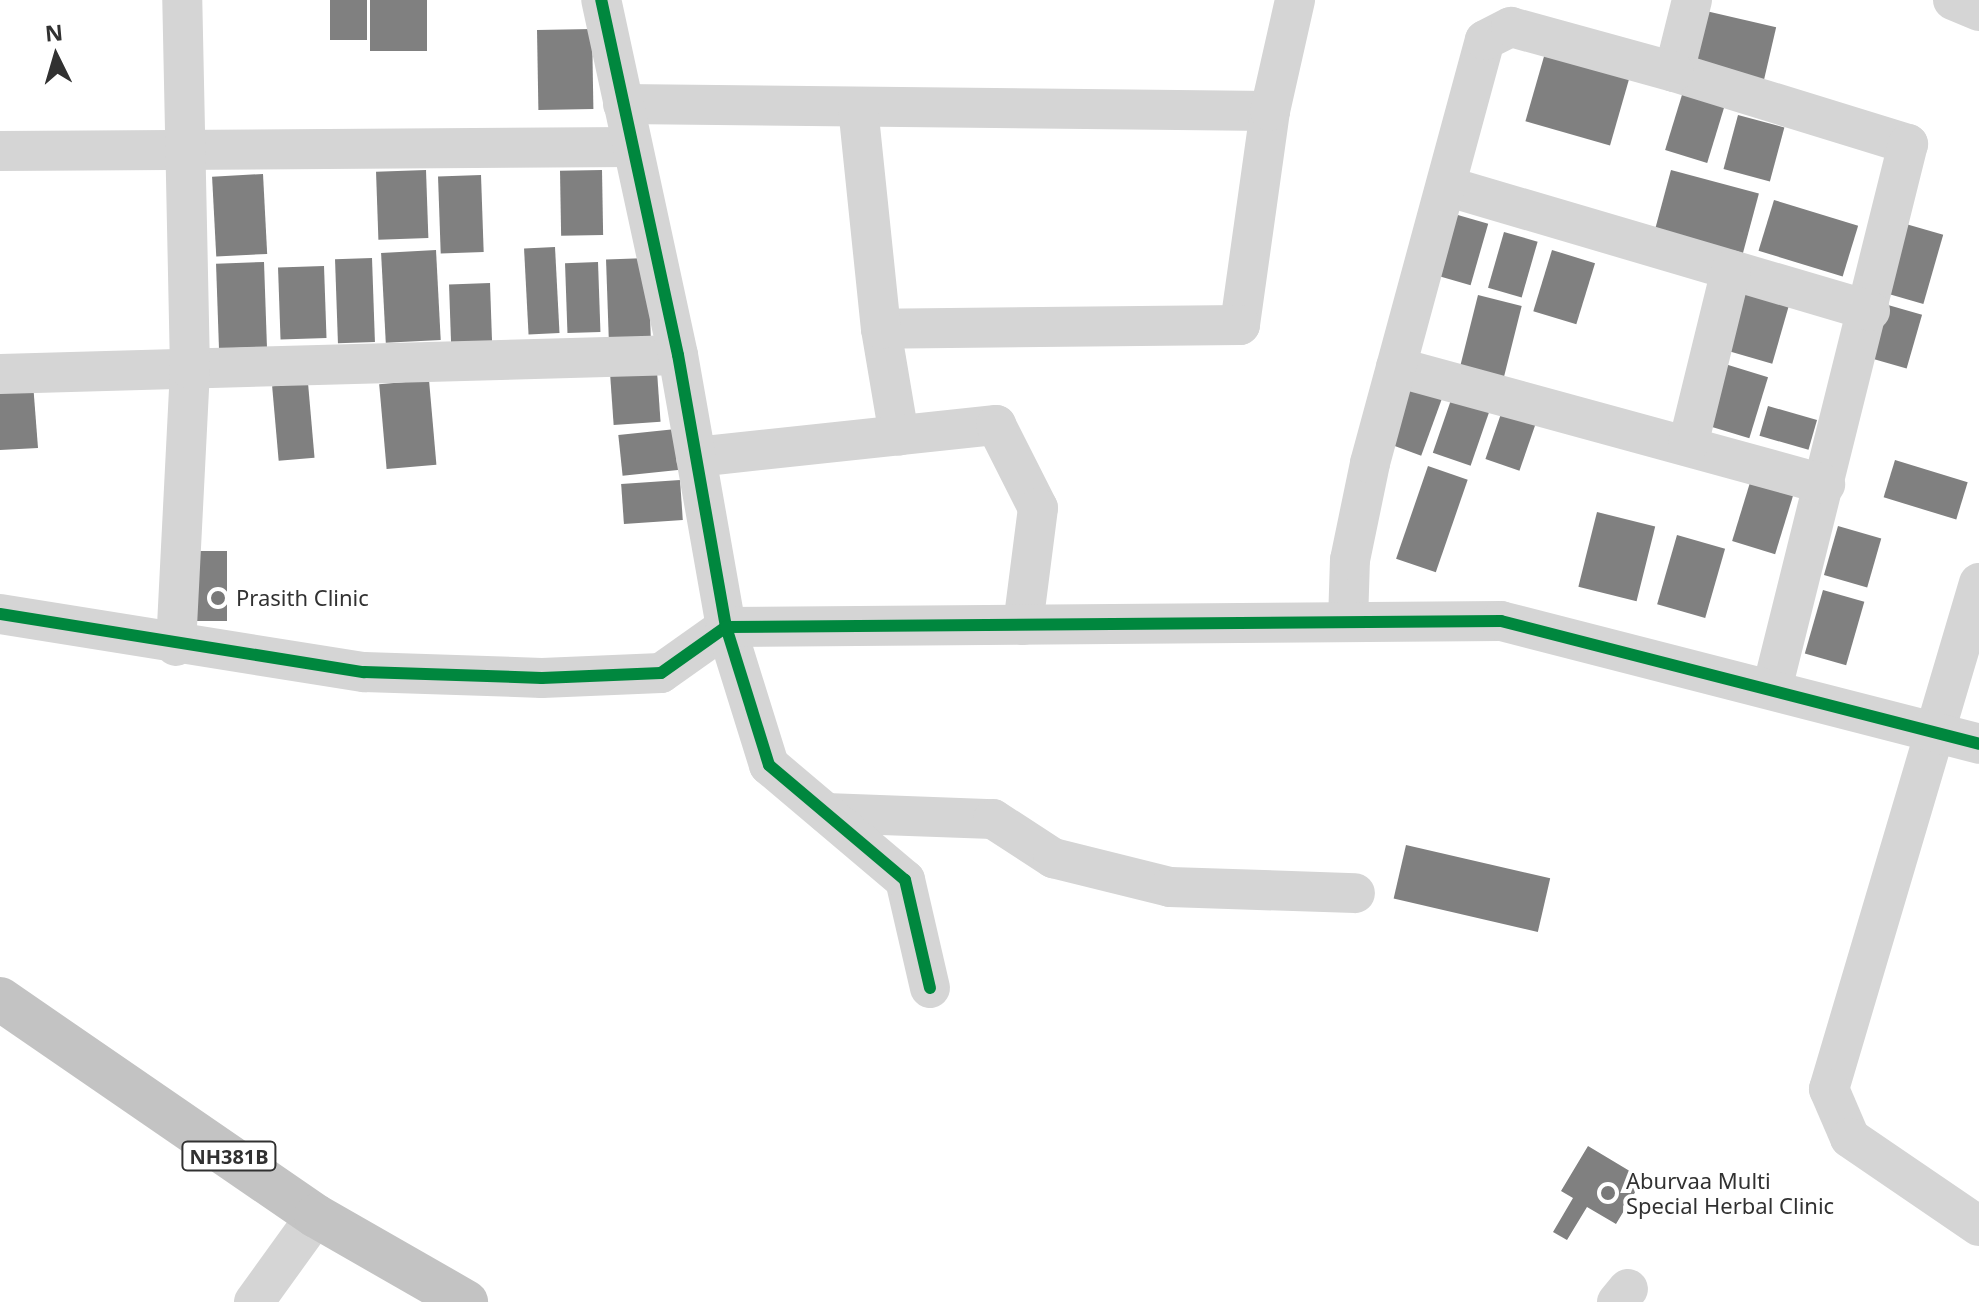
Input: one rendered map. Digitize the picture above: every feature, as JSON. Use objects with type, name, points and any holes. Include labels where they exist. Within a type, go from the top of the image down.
[{"type":"highway","name":"NH381B","points":[[0,999],[316,1216],[466,1302]]},
{"type":"street","points":[[176,646],[190,369],[190,154],[182,0]]},
{"type":"street","points":[[601,0],[678,355],[726,627],[769,765],[905,880],[930,988]]},
{"type":"street","points":[[881,329],[1240,325],[1270,111],[1295,0]]},
{"type":"street","points":[[1674,72],[1692,0]]},
{"type":"street","points":[[1953,0],[1979,11]]},
{"type":"street","points":[[1348,622],[1350,560],[1396,367],[1485,40],[1495,30],[1511,27],[1674,72],[1908,144],[1870,311],[1772,689]]},
{"type":"street","points":[[623,104],[1270,111]]},
{"type":"street","points":[[858,107],[881,329],[899,435]]},
{"type":"street","points":[[0,151],[190,154],[632,147]]},
{"type":"street","points":[[1446,186],[1870,311]]},
{"type":"street","points":[[1688,445],[1731,270]]},
{"type":"street","points":[[0,374],[678,355]]},
{"type":"street","points":[[1396,367],[1825,484]]},
{"type":"street","points":[[696,457],[996,425],[1038,508],[1023,625]]},
{"type":"street","points":[[1979,583],[1829,1089],[1850,1138],[1979,1226]]},
{"type":"street","points":[[0,614],[176,646],[364,672],[608,678],[661,673],[726,627],[1501,621],[1935,730],[1979,744]]},
{"type":"street","points":[[826,813],[993,819],[1053,858],[1170,887],[1355,893]]},
{"type":"street","points":[[254,1302],[316,1216]]},
{"type":"building","points":[[330,0],[367,0],[367,40],[330,40]]},
{"type":"building","points":[[370,0],[427,0],[427,51],[370,51]]},
{"type":"building","points":[[1706,11],[1776,27],[1764,81],[1694,65]]},
{"type":"building","points":[[592,29],[593,109],[538,110],[537,30]]},
{"type":"building","points":[[1545,53],[1630,77],[1610,146],[1525,121]]},
{"type":"building","points":[[1685,85],[1727,98],[1707,163],[1665,150]]},
{"type":"building","points":[[1738,115],[1784,127],[1770,182],[1724,169]]},
{"type":"building","points":[[426,170],[428,238],[378,240],[376,172]]},
{"type":"building","points":[[602,170],[603,235],[561,236],[560,171]]},
{"type":"building","points":[[1671,170],[1759,194],[1742,256],[1654,233]]},
{"type":"building","points":[[263,174],[267,254],[216,257],[212,177]]},
{"type":"building","points":[[481,175],[484,252],[441,253],[438,177]]},
{"type":"building","points":[[1774,200],[1858,226],[1843,276],[1759,251]]},
{"type":"building","points":[[1444,211],[1488,224],[1471,285],[1426,273]]},
{"type":"building","points":[[1899,222],[1943,235],[1923,304],[1879,291]]},
{"type":"building","points":[[1504,232],[1538,242],[1522,297],[1488,288]]},
{"type":"building","points":[[555,247],[560,333],[529,335],[524,249]]},
{"type":"building","points":[[436,250],[441,340],[386,343],[381,253]]},
{"type":"building","points":[[1552,250],[1595,263],[1576,324],[1533,311]]},
{"type":"building","points":[[372,258],[375,342],[338,343],[335,259]]},
{"type":"building","points":[[648,258],[651,340],[609,341],[606,259]]},
{"type":"building","points":[[264,262],[267,347],[219,349],[216,264]]},
{"type":"building","points":[[598,262],[600,332],[567,333],[565,263]]},
{"type":"building","points":[[324,266],[327,338],[281,340],[278,268]]},
{"type":"building","points":[[490,283],[492,341],[451,342],[449,284]]},
{"type":"building","points":[[1741,284],[1791,298],[1772,364],[1722,349]]},
{"type":"building","points":[[1478,295],[1522,306],[1504,378],[1460,367]]},
{"type":"building","points":[[1874,301],[1922,315],[1907,369],[1859,355]]},
{"type":"building","points":[[656,357],[661,422],[614,425],[609,360]]},
{"type":"building","points":[[1725,364],[1768,377],[1749,438],[1706,425]]},
{"type":"building","points":[[1402,371],[1446,387],[1421,456],[1377,440]]},
{"type":"building","points":[[429,380],[436,465],[387,469],[379,384]]},
{"type":"building","points":[[33,383],[38,448],[0,450],[0,386]]},
{"type":"building","points":[[308,383],[315,458],[279,461],[272,386]]},
{"type":"building","points":[[1452,397],[1490,410],[1471,466],[1433,453]]},
{"type":"building","points":[[1768,406],[1817,420],[1808,450],[1759,436]]},
{"type":"building","points":[[1503,408],[1537,420],[1519,471],[1485,459]]},
{"type":"building","points":[[676,429],[680,470],[623,476],[618,435]]},
{"type":"building","points":[[1895,460],[1968,482],[1956,520],[1884,497]]},
{"type":"building","points":[[1428,466],[1468,480],[1436,572],[1396,559]]},
{"type":"building","points":[[1752,476],[1795,489],[1775,554],[1732,541]]},
{"type":"building","points":[[680,480],[683,520],[624,524],[621,484]]},
{"type":"building","points":[[1597,512],[1655,527],[1637,601],[1578,587]]},
{"type":"building","points":[[1838,526],[1881,538],[1867,587],[1824,575]]},
{"type":"building","points":[[1677,535],[1725,549],[1705,618],[1657,604]]},
{"type":"building","points":[[190,551],[227,551],[227,621],[190,621]]},
{"type":"building","points":[[1823,590],[1864,602],[1846,665],[1805,653]]},
{"type":"building","points":[[1406,845],[1550,878],[1538,932],[1394,899]]},
{"type":"building","points":[[1588,1146],[1643,1179],[1616,1224],[1587,1207],[1567,1240],[1553,1232],[1573,1198],[1561,1191]]},
{"type":"cycle path","points":[[0,614],[364,672],[542,678],[661,673],[726,627],[678,355],[601,0]]},
{"type":"cycle path","points":[[930,988],[905,880],[769,765],[726,627],[1501,621],[1979,744]]},
{"type":"place","name":"Prasith Clinic","points":[[218,598]]},
{"type":"place","name":"Aburvaa Multi Special Herbal Clinic","points":[[1608,1193]]}]
